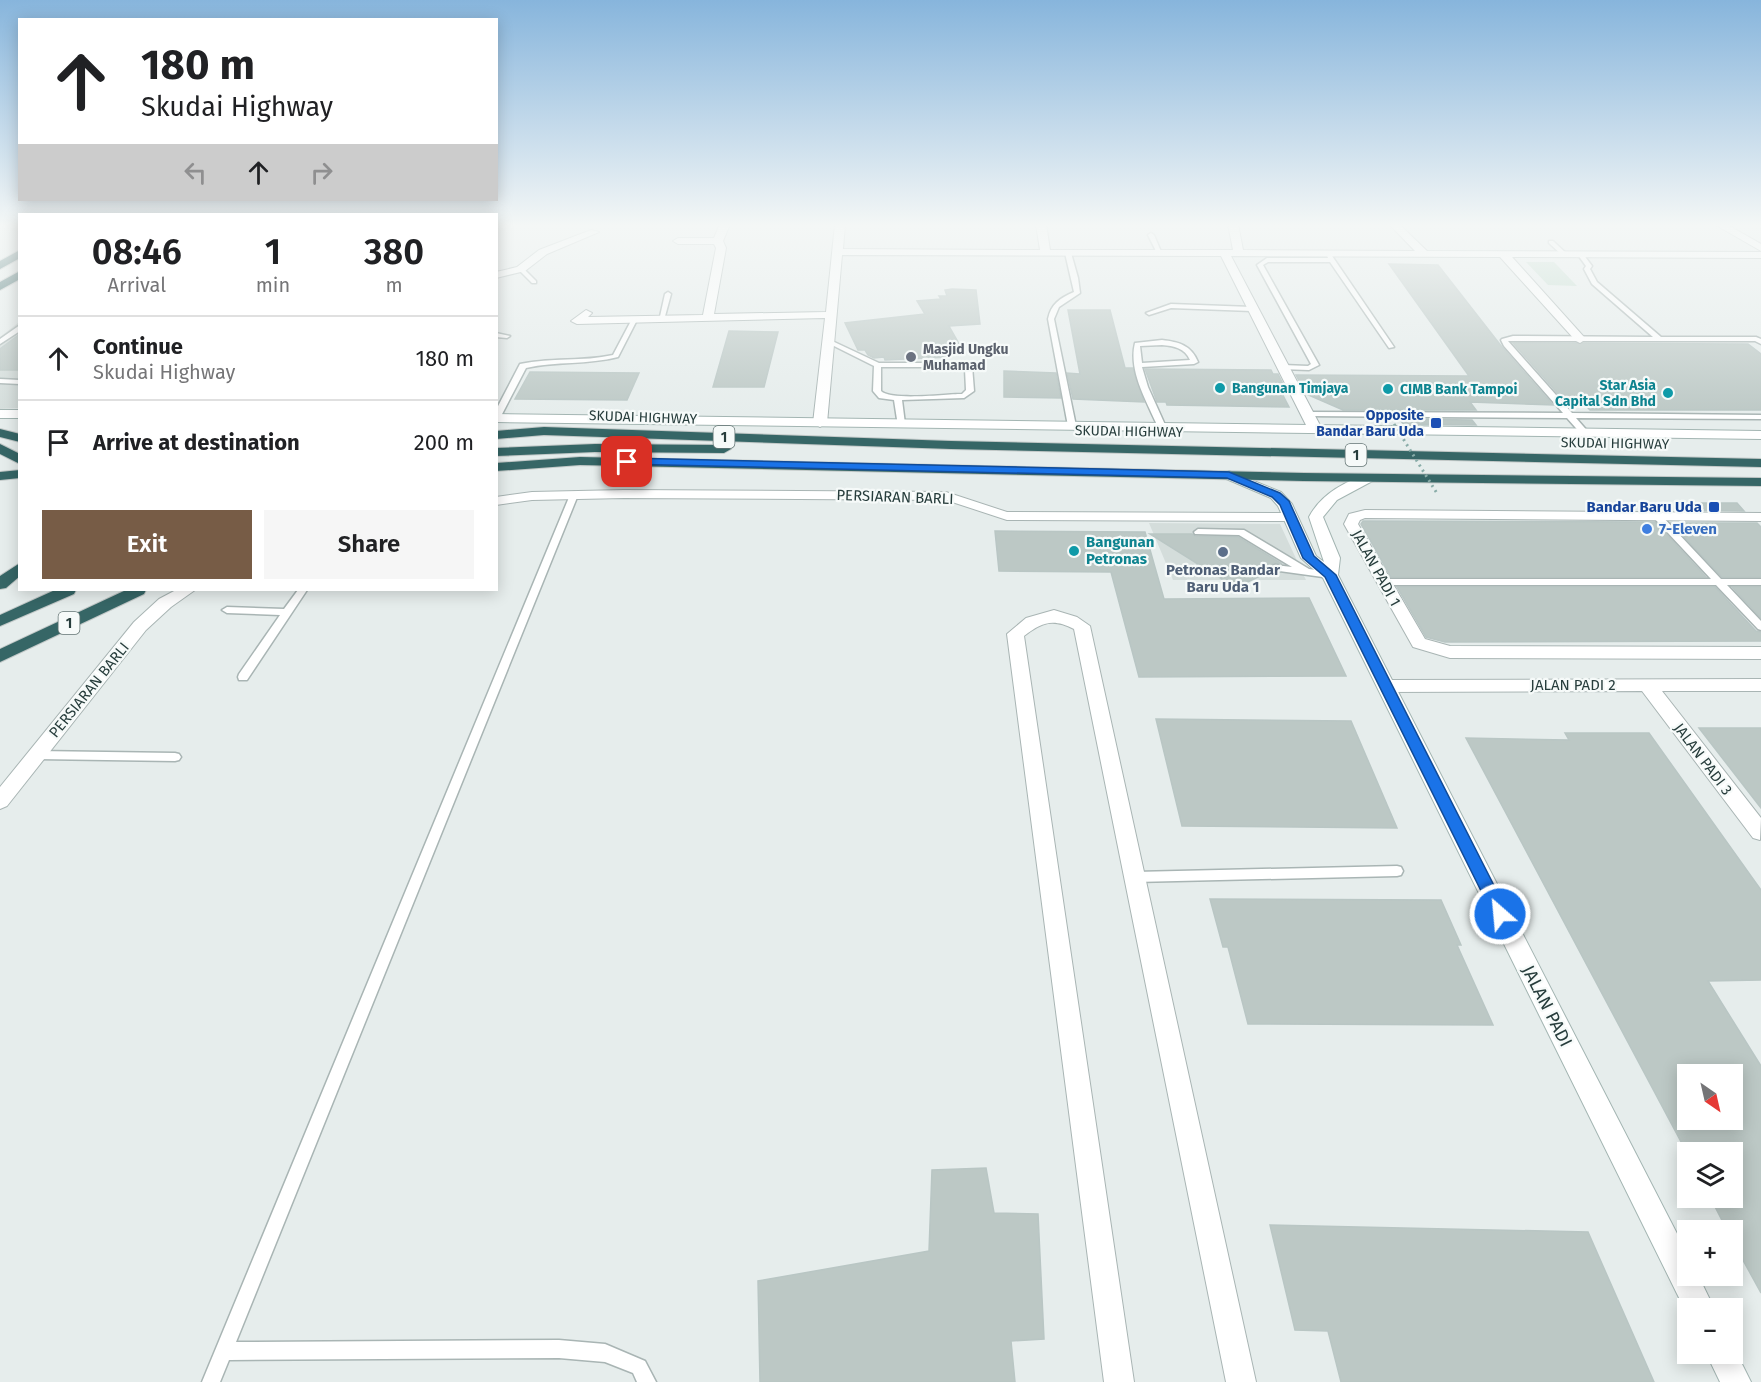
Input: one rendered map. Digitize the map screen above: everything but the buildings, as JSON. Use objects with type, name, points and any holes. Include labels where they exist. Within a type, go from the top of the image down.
[{"type":"highway","name":"SKUDAI HIGHWAY","points":[[498,435],[544,431],[951,445],[1761,464]]},
{"type":"highway","points":[[0,433],[18,438]]},
{"type":"highway","points":[[498,452],[595,448],[901,451],[951,445]]},
{"type":"highway","points":[[0,448],[18,459]]},
{"type":"highway","name":"1","points":[[498,467],[580,460],[1371,478],[1761,483]]},
{"type":"highway","points":[[0,476],[18,474]]},
{"type":"highway","points":[[0,584],[18,569]]},
{"type":"highway","points":[[0,621],[66,591]]},
{"type":"highway","name":"1","points":[[0,656],[136,591]]},
{"type":"street","points":[[708,318],[713,288]]},
{"type":"street","points":[[820,423],[833,288]]},
{"type":"street","points":[[1242,288],[1315,429]]},
{"type":"street","points":[[1534,288],[1580,339]]},
{"type":"street","points":[[586,313],[577,321],[830,315]]},
{"type":"street","points":[[0,414],[18,414]]},
{"type":"street","points":[[498,418],[1761,435]]},
{"type":"street","name":"JALAN PADI","points":[[1229,475],[1276,495],[1285,504],[1309,558],[1386,686],[1694,1298]]},
{"type":"street","name":"JALAN PADI","points":[[1319,574],[1332,558],[1316,517],[1320,508],[1331,497],[1371,478]]},
{"type":"street","name":"PERSIARAN BARLI","points":[[498,501],[532,496],[574,495],[946,496],[961,498],[994,514],[1007,516],[1291,517]]},
{"type":"street","name":"JALAN PADI 1","points":[[1761,516],[1365,514],[1354,517],[1351,524],[1419,643],[1450,652],[1761,653]]},
{"type":"street","name":"PERSIARAN BARLI","points":[[0,801],[140,626],[165,603],[185,591]]},
{"type":"street","points":[[1119,1382],[1015,634],[1036,617],[1064,616],[1082,626],[1241,1382]]},
{"type":"street","name":"JALAN PADI 3","points":[[1647,685],[1760,832]]},
{"type":"street","name":"JALAN PADI 2","points":[[1386,686],[1761,685]]},
{"type":"street","points":[[1727,1364],[1736,1382]]},
{"type":"lane","points":[[1072,426],[1051,319],[1052,312],[1060,300],[1077,293],[1076,288]]},
{"type":"lane","points":[[1273,288],[1316,365],[1309,368],[1283,367]]},
{"type":"lane","points":[[1351,288],[1391,348]]},
{"type":"lane","points":[[1599,288],[1660,339]]},
{"type":"lane","points":[[661,320],[668,294]]},
{"type":"lane","points":[[1149,313],[1171,306],[1252,309]]},
{"type":"lane","points":[[498,414],[523,366],[538,362],[603,360],[616,356],[634,320]]},
{"type":"lane","points":[[0,342],[18,328]]},
{"type":"lane","points":[[498,335],[507,336]]},
{"type":"lane","points":[[1586,434],[1504,340],[1513,338],[1759,340]]},
{"type":"lane","points":[[828,341],[878,365],[957,365],[969,368],[970,391],[964,396],[898,398],[878,394],[878,365]]},
{"type":"lane","points":[[1139,365],[1194,362],[1193,353],[1185,346],[1137,344],[1139,365],[1144,387],[1162,427]]},
{"type":"lane","points":[[0,381],[18,382]]},
{"type":"lane","points":[[898,398],[901,424]]},
{"type":"lane","points":[[1308,414],[1761,417]]},
{"type":"lane","points":[[211,1382],[574,495]]},
{"type":"lane","points":[[1658,516],[1761,627]]},
{"type":"lane","points":[[1185,517],[1199,533],[1241,532],[1319,574]]},
{"type":"lane","points":[[1275,568],[1319,574]]},
{"type":"lane","points":[[1383,582],[1761,582]]},
{"type":"lane","points":[[243,677],[301,591]]},
{"type":"lane","points":[[227,610],[287,612]]},
{"type":"lane","points":[[37,755],[175,757]]},
{"type":"lane","points":[[1135,877],[1397,871]]},
{"type":"lane","points":[[224,1351],[559,1349],[605,1353],[639,1367],[647,1382]]},
{"type":"path","points":[[1394,424],[1438,495]]},
{"type":"shaded area","points":[[18,323],[18,408],[0,409],[0,337]]},
{"type":"shaded area","points":[[1149,523],[1280,524],[1306,580],[1173,580]]},
{"type":"place","name":"Masjid Ungku Muhamad","points":[[911,357]]},
{"type":"place","name":"Bangunan Timjaya","points":[[1220,388]]},
{"type":"place","name":"CIMB Bank Tampoi","points":[[1388,389]]},
{"type":"place","name":"Star Asia Capital Sdn Bhd","points":[[1668,393]]},
{"type":"place","name":"Opposite Bandar Baru Uda","points":[[1436,423]]},
{"type":"place","name":"Bandar Baru Uda","points":[[1714,507]]},
{"type":"place","name":"7-Eleven","points":[[1647,529]]},
{"type":"place","name":"Bangunan Petronas","points":[[1074,551]]},
{"type":"place","name":"Petronas Bandar Baru Uda 1","points":[[1223,552]]},
{"type":"route","points":[[627,462],[1229,475],[1263,488],[1276,495],[1285,504],[1309,558],[1330,575],[1500,914]]}]
